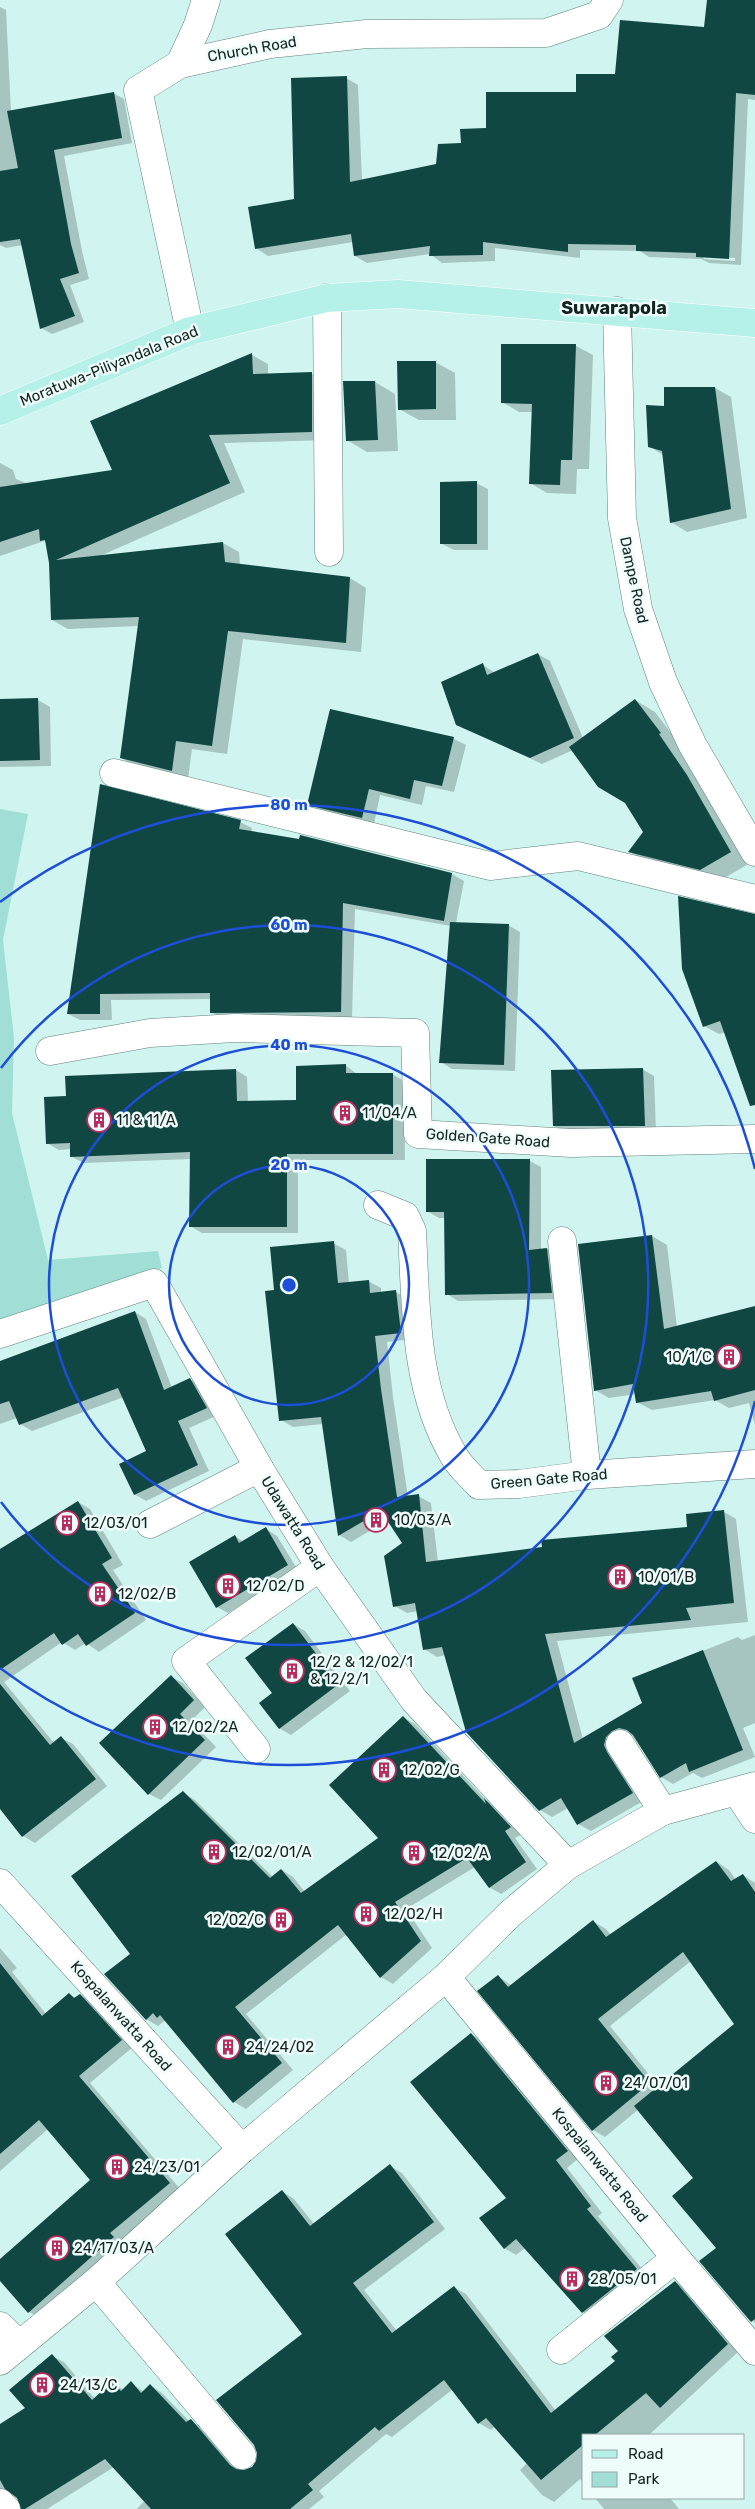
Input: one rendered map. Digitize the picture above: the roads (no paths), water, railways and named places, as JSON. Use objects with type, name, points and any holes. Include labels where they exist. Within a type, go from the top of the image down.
[{"type":"main road","name":"Moratuwa-Piliyandala Road","points":[[0,411],[190,331],[328,298],[398,294],[755,323]]},
{"type":"street","points":[[180,64],[198,25],[206,0]]},
{"type":"street","name":"Church Road","points":[[190,331],[138,90],[180,64],[270,44],[366,34],[546,33],[599,14],[608,0]]},
{"type":"street","points":[[328,298],[329,552]]},
{"type":"street","name":"Dampe Road","points":[[617,311],[622,518],[638,610],[663,682],[692,744],[755,852]]},
{"type":"street","points":[[114,773],[490,866],[578,856],[755,899]]},
{"type":"street","name":"Golden Gate Road","points":[[50,1051],[150,1033],[207,1030],[364,1030],[415,1033],[418,1134],[571,1144],[755,1139]]},
{"type":"street","name":"Green Gate Road","points":[[378,1205],[405,1216],[412,1231],[418,1344],[433,1412],[454,1458],[479,1485],[519,1484],[587,1475],[755,1464]]},
{"type":"street","points":[[562,1241],[587,1475]]},
{"type":"street","name":"Udawatta Road","points":[[0,1334],[154,1283],[259,1468],[320,1567],[414,1700],[568,1865]]},
{"type":"street","points":[[150,1524],[259,1468]]},
{"type":"street","points":[[256,1749],[186,1661],[320,1567]]},
{"type":"street","points":[[620,1744],[663,1811]]},
{"type":"street","points":[[6,2344],[96,2282],[242,2149],[446,1977],[511,1913],[568,1865],[663,1811],[746,1789],[755,1819]]},
{"type":"street","name":"Kospalanwatta Road","points":[[0,1883],[242,2149]]},
{"type":"street","name":"Kospalanwatta Road","points":[[446,1977],[676,2258],[755,2351]]},
{"type":"street","points":[[561,2350],[676,2258]]},
{"type":"street","points":[[96,2282],[242,2455]]},
{"type":"street","points":[[0,2503],[6,2509]]},
{"type":"place","name":"11/04/A","points":[[345,1113]]},
{"type":"place","name":"11 & 11/A","points":[[99,1120]]},
{"type":"place","name":"10/1/C","points":[[729,1357]]},
{"type":"place","name":"10/03/A","points":[[376,1520]]},
{"type":"place","name":"12/03/01","points":[[67,1523]]},
{"type":"place","name":"10/01/B","points":[[620,1577]]},
{"type":"place","name":"12/02/D","points":[[228,1586]]},
{"type":"place","name":"12/02/B","points":[[100,1594]]},
{"type":"place","name":"12/2 & 12/02/1 & 12/2/1","points":[[292,1671]]},
{"type":"place","name":"12/02/2A","points":[[155,1727]]},
{"type":"place","name":"12/02/G","points":[[384,1770]]},
{"type":"place","name":"12/02/01/A","points":[[214,1852]]},
{"type":"place","name":"12/02/A","points":[[414,1853]]},
{"type":"place","name":"12/02/H","points":[[366,1914]]},
{"type":"place","name":"12/02/C","points":[[281,1920]]},
{"type":"place","name":"24/24/02","points":[[228,2047]]},
{"type":"place","name":"24/07/01","points":[[606,2083]]},
{"type":"place","name":"24/23/01","points":[[117,2167]]},
{"type":"place","name":"24/17/03/A","points":[[57,2248]]},
{"type":"place","name":"28/05/01","points":[[572,2279]]},
{"type":"place","name":"24/13/C","points":[[42,2385]]},
{"type":"district","name":"Suwarapola","points":[[614,308]]}]
